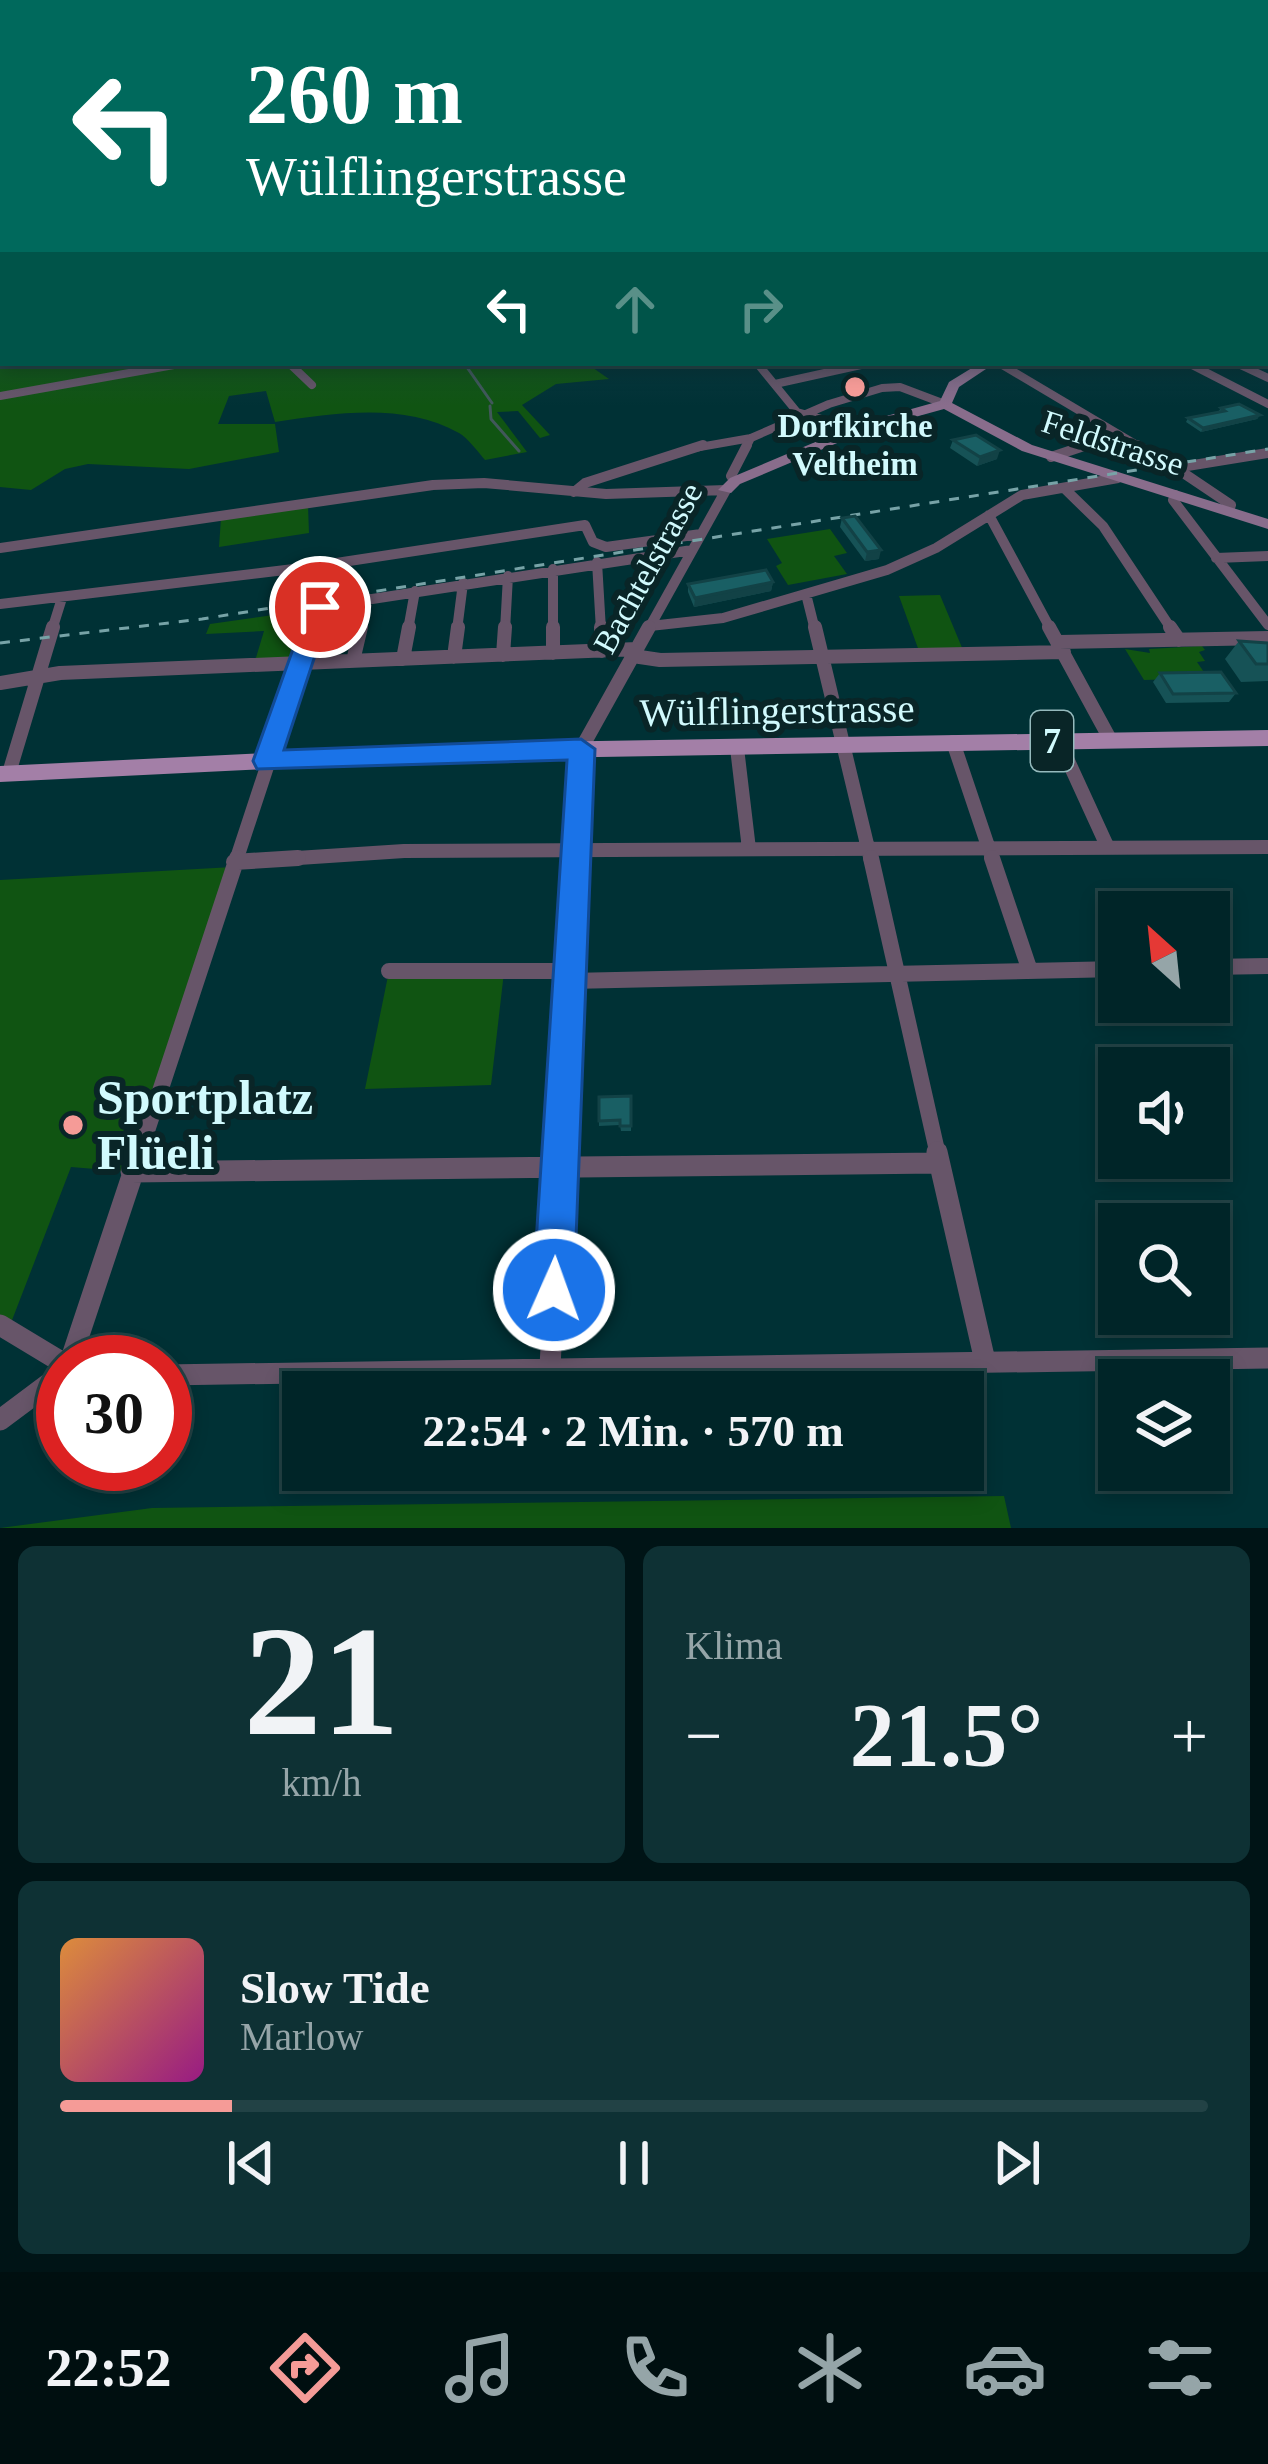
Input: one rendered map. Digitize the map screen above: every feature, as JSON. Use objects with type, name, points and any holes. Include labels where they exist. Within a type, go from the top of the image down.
[{"type":"main road","name":"Wülflingerstrasse","points":[[4,773],[581,749],[1110,739],[1265,743]]},
{"type":"street","points":[[0,396],[168,366]]},
{"type":"street","points":[[292,366],[312,385]]},
{"type":"street","points":[[760,366],[793,409],[857,429]]},
{"type":"street","points":[[775,384],[856,366]]},
{"type":"street","name":"Bachtelstrasse","points":[[581,749],[730,486],[857,429],[945,404],[949,390],[985,366]]},
{"type":"street","points":[[1004,366],[1158,458]]},
{"type":"street","points":[[1196,366],[1268,404]]},
{"type":"street","points":[[574,493],[585,483],[699,446],[751,438],[889,387],[945,404]]},
{"type":"street","points":[[1252,395],[1268,390]]},
{"type":"street","name":"Feldstrasse","points":[[945,404],[1051,457],[1268,524]]},
{"type":"street","points":[[1051,457],[1119,435]]},
{"type":"street","points":[[0,548],[433,485],[484,483],[574,493],[730,486],[751,438]]},
{"type":"street","points":[[1228,511],[1231,505],[1175,468],[1268,454]]},
{"type":"street","points":[[650,626],[697,624],[806,595],[912,560],[1022,495],[1118,478]]},
{"type":"street","points":[[1065,489],[1103,526],[1179,640]]},
{"type":"street","points":[[1175,495],[1173,500],[1268,625]]},
{"type":"street","points":[[989,515],[1110,739]]},
{"type":"street","points":[[0,604],[585,525],[593,542],[606,548],[701,534]]},
{"type":"street","points":[[76,1335],[320,607],[692,550]]},
{"type":"street","points":[[1216,558],[1268,556]]},
{"type":"street","points":[[597,562],[602,651]]},
{"type":"street","points":[[553,569],[553,653]]},
{"type":"street","points":[[503,655],[508,576]]},
{"type":"street","points":[[454,657],[463,583]]},
{"type":"street","points":[[403,659],[415,591]]},
{"type":"street","points":[[806,595],[845,746],[985,1361]]},
{"type":"street","points":[[4,773],[62,598]]},
{"type":"street","points":[[353,661],[368,599]]},
{"type":"street","points":[[0,683],[39,676],[602,651],[635,652],[660,660],[822,657],[1268,638]]},
{"type":"street","points":[[1059,740],[1108,848]]},
{"type":"street","points":[[953,742],[1030,971]]},
{"type":"street","points":[[736,748],[749,849]]},
{"type":"street","points":[[550,1367],[581,749]]},
{"type":"street","points":[[234,862],[404,851],[1268,847]]},
{"type":"street","points":[[1230,967],[1268,966]]},
{"type":"street","points":[[389,971],[570,976],[1098,969]]},
{"type":"street","points":[[131,1172],[938,1163]]},
{"type":"street","points":[[0,1325],[36,1348]]},
{"type":"street","points":[[192,1374],[1268,1358]]},
{"type":"street","points":[[0,1420],[36,1394]]},
{"type":"green space","points":[[0,366],[590,366],[609,379],[556,384],[522,405],[550,435],[540,438],[518,411],[497,412],[527,452],[485,460],[459,433],[416,417],[369,412],[275,422],[266,391],[229,396],[218,424],[275,424],[279,452],[189,469],[88,464],[65,469],[31,490],[0,487]]},
{"type":"green space","points":[[308,506],[309,533],[219,547],[221,518]]},
{"type":"green space","points":[[830,529],[847,553],[834,556],[847,574],[788,585],[776,566],[782,563],[767,539]]},
{"type":"green space","points":[[940,595],[963,650],[919,651],[899,596]]},
{"type":"green space","points":[[301,611],[309,625],[299,657],[255,661],[264,631],[206,634],[210,624]]},
{"type":"green space","points":[[1202,646],[1205,650],[1199,652],[1205,661],[1197,662],[1208,678],[1144,680],[1125,649],[1150,653],[1149,649]]},
{"type":"green space","name":"Sportplatz Flüeli","points":[[233,867],[131,1172],[71,1167],[9,1328],[0,1325],[0,880]]},
{"type":"green space","points":[[389,971],[504,972],[491,1085],[365,1089]]},
{"type":"green space","points":[[1004,1496],[1011,1528],[0,1528],[152,1508]]},
{"type":"building","points":[[1239,404],[1260,415],[1203,428],[1188,418],[1225,411],[1221,408]]},
{"type":"building","points":[[976,435],[1000,450],[980,457],[953,440]]},
{"type":"building","points":[[855,516],[881,550],[867,552],[842,518]]},
{"type":"building","points":[[766,570],[773,582],[695,598],[688,584]]},
{"type":"building","points":[[1239,641],[1268,643],[1268,664],[1256,664]]},
{"type":"building","points":[[1221,672],[1236,693],[1173,694],[1160,673]]},
{"type":"building","points":[[631,1096],[631,1126],[620,1126],[620,1120],[599,1121],[599,1097]]},
{"type":"waterway","points":[[466,366],[492,403]]},
{"type":"waterway","points":[[490,406],[491,419],[519,451]]},
{"type":"tunnel","points":[[307,600],[307,605]]},
{"type":"railway","points":[[0,643],[202,619],[1268,449]]},
{"type":"place","name":"Dorfkirche Veltheim","points":[[855,387]]},
{"type":"place","name":"Sportplatz Flüeli","points":[[73,1125]]},
{"type":"route","points":[[320,607],[267,761],[581,749],[554,1290]]}]
